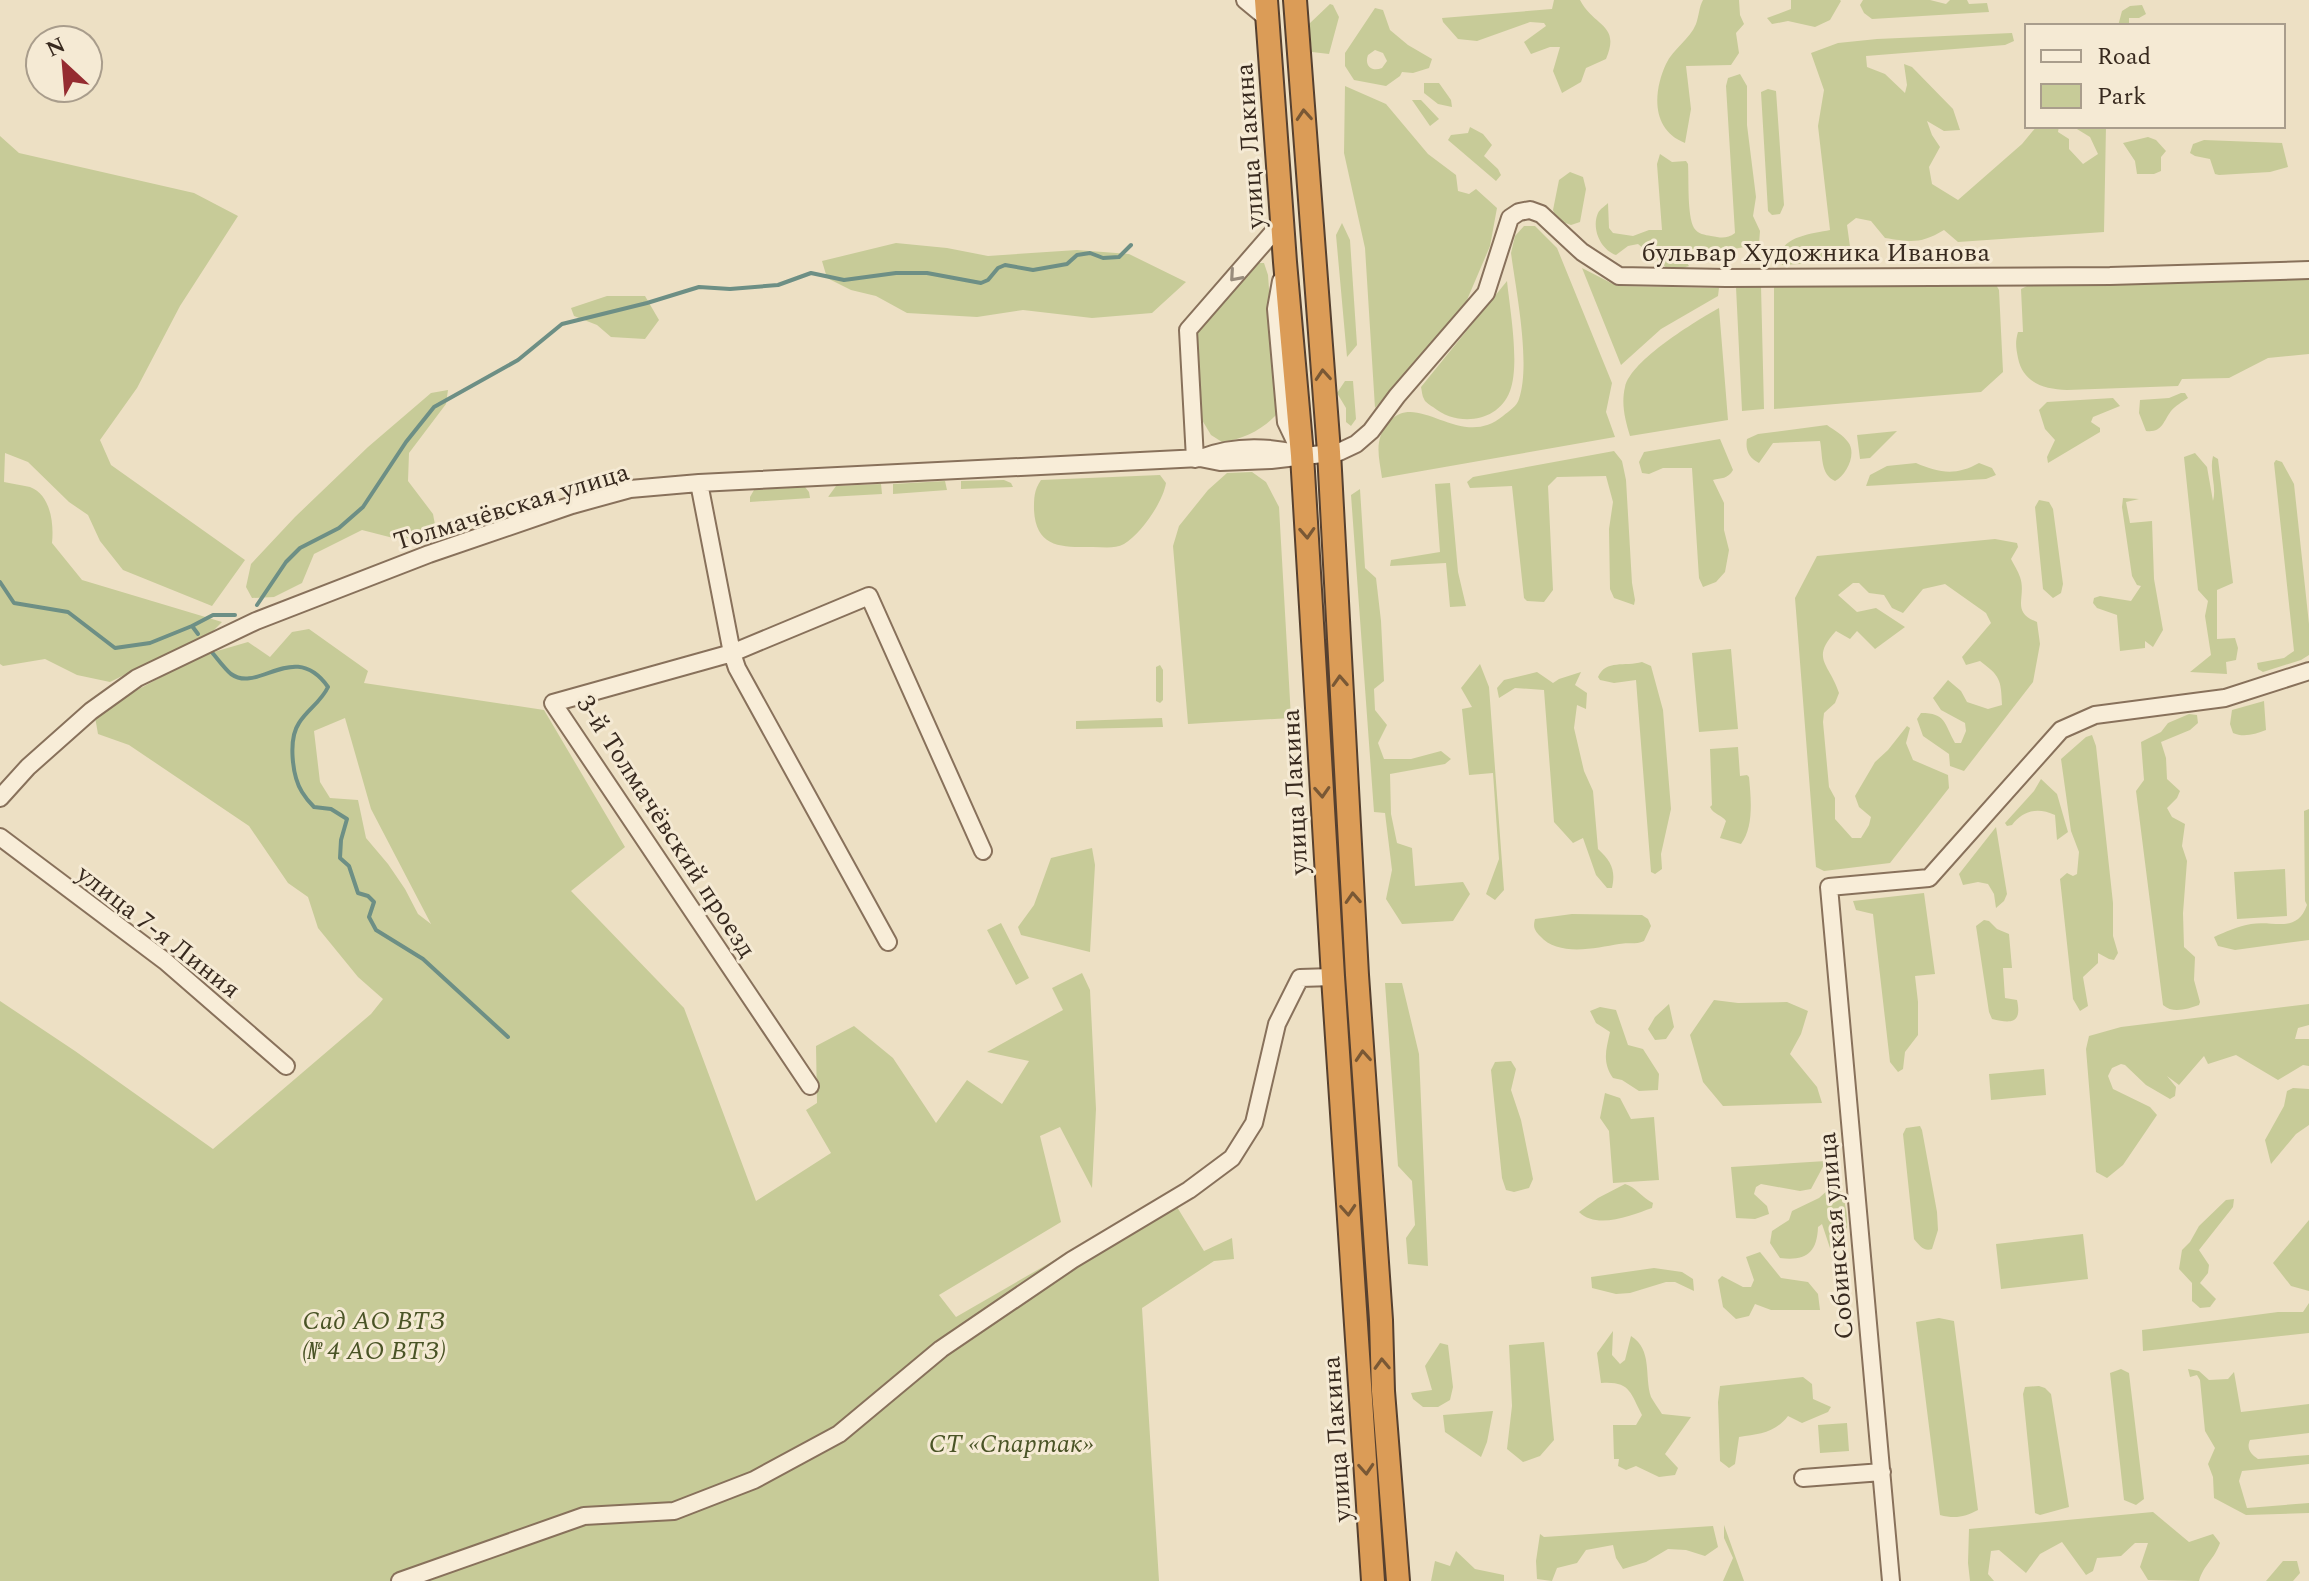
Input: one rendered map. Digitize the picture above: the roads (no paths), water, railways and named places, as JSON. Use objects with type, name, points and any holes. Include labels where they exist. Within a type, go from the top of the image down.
[{"type":"highway","name":"улица Лакина","points":[[1295,0],[1329,452],[1356,960],[1398,1581]]},
{"type":"highway","name":"улица Лакина","points":[[1267,9],[1302,455],[1373,1581]]},
{"type":"street","points":[[1245,0],[1267,9]]},
{"type":"street","name":"бульвар Художника Иванова","points":[[1302,455],[1339,452],[1356,444],[1371,431],[1397,396],[1486,293],[1510,218],[1519,212],[1530,210],[1541,214],[1582,252],[1619,276],[2110,276],[2309,270]]},
{"type":"street","points":[[1198,458],[1188,330],[1282,222]]},
{"type":"street","name":"Толмачёвская улица","points":[[0,798],[28,767],[91,711],[137,678],[256,621],[429,554],[572,505],[630,489],[1198,458],[1233,462],[1302,455]]},
{"type":"street","points":[[699,483],[737,668],[888,942]]},
{"type":"street","points":[[732,653],[869,596],[983,851]]},
{"type":"street","name":"3-й Толмачёвский проезд","points":[[732,653],[553,703],[810,1086]]},
{"type":"street","name":"Собинская улица","points":[[1891,1581],[1829,887],[1929,878],[2061,730],[2095,715],[2225,698],[2309,671]]},
{"type":"street","name":"улица 7-я Линия","points":[[0,837],[165,961],[286,1066]]},
{"type":"street","points":[[400,1581],[584,1516],[674,1511],[754,1480],[839,1434],[941,1349],[1072,1260],[1189,1190],[1232,1158],[1254,1123],[1277,1024],[1292,992],[1300,978],[1333,977]]},
{"type":"street","points":[[1803,1478],[1882,1472]]},
{"type":"waterway","points":[[257,605],[286,562],[300,548],[339,528],[363,507],[406,442],[434,407],[518,360],[562,324],[699,287],[730,289],[778,285],[811,273],[844,280],[896,273],[927,273],[981,283],[1005,265],[1033,270],[1067,264],[1077,255],[1090,253],[1103,258],[1119,257],[1131,245]]},
{"type":"waterway","points":[[0,582],[14,603],[68,612],[115,648],[150,643],[192,626],[198,634]]},
{"type":"waterway","points":[[192,626],[213,615],[235,615]]},
{"type":"waterway","points":[[210,650],[231,674],[242,678],[253,678],[290,667],[302,668],[315,673],[328,687],[299,723],[293,738],[294,767],[302,792],[314,807],[331,809],[347,819],[340,858],[349,866],[358,893],[374,902],[369,917],[376,930],[423,959],[508,1037]]},
{"type":"park label","name":"Сад АО ВТЗ (№ 4 АО ВТЗ)","points":[[374,1335]]},
{"type":"park label","name":"СТ «Спартак»","points":[[1011,1443]]}]
